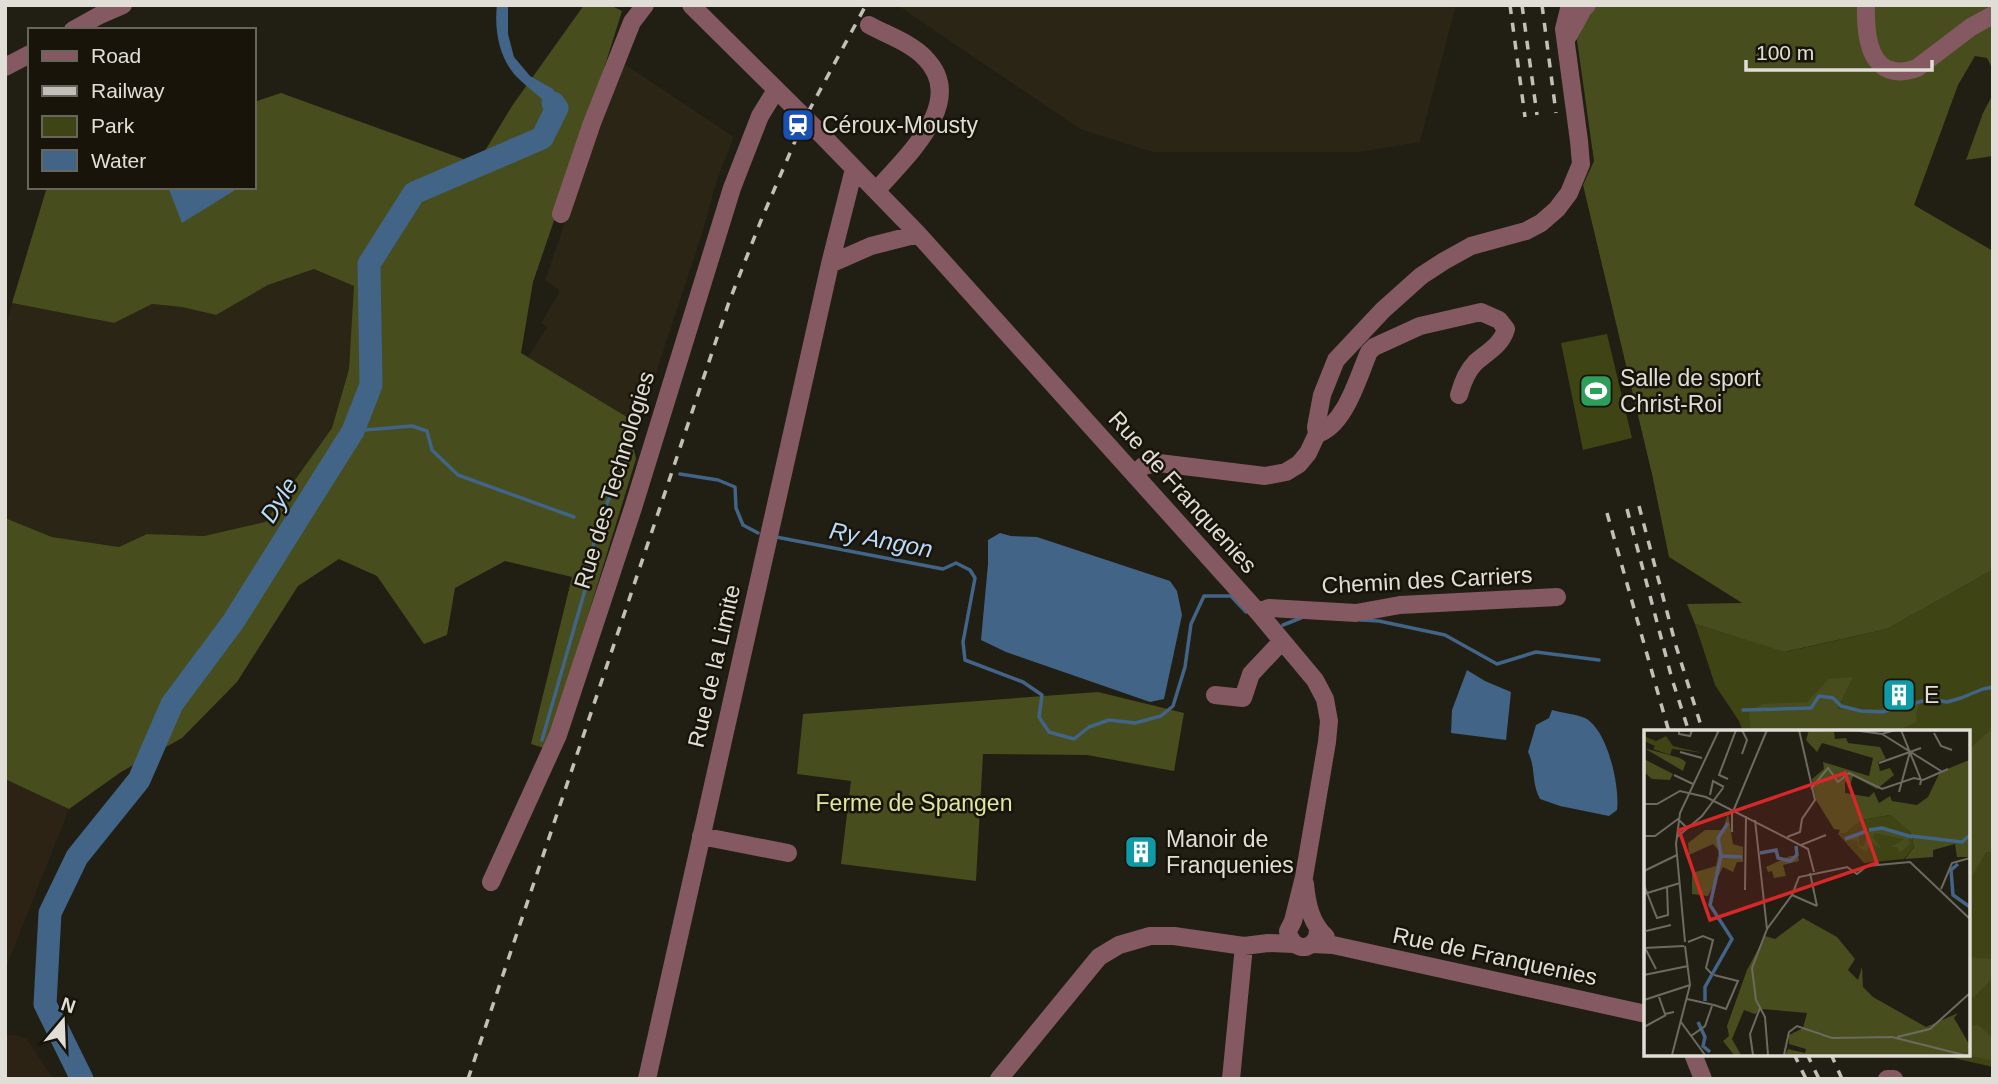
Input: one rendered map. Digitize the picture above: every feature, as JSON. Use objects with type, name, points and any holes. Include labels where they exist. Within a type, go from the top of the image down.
[{"type":"street","points":[[76,28],[99,10],[123,5]]},
{"type":"street","points":[[561,214],[592,123],[632,22],[645,5]]},
{"type":"street","name":"Rue de Franquenies","points":[[691,5],[918,234],[1258,612],[1315,680],[1325,699],[1329,720],[1328,742],[1292,932]]},
{"type":"street","points":[[1135,475],[1143,466],[1159,463],[1254,476],[1286,472],[1299,464],[1317,434],[1322,394],[1336,360],[1383,310],[1444,261],[1471,246],[1526,231],[1541,223],[1557,209],[1569,193],[1579,172],[1581,152],[1564,29],[1570,5]]},
{"type":"street","points":[[1566,42],[1587,5]]},
{"type":"street","points":[[1866,5],[1866,33],[1872,53],[1881,66],[1898,72],[1917,68],[1971,26],[1993,15]]},
{"type":"street","points":[[869,25],[925,58],[936,73],[939,88],[939,107],[930,127],[877,190]]},
{"type":"street","points":[[5,67],[28,55]]},
{"type":"street","name":"Rue des Technologies","points":[[491,882],[558,735],[633,508],[732,188],[760,116],[776,90]]},
{"type":"street","name":"Rue de la Limite","points":[[648,1079],[853,169]]},
{"type":"street","points":[[830,264],[871,246],[918,234]]},
{"type":"street","points":[[1317,434],[1325,432],[1346,407],[1369,352],[1374,347],[1420,326],[1481,312],[1499,320],[1506,329],[1503,338],[1474,365],[1459,395]]},
{"type":"street","name":"Chemin des Carriers","points":[[1258,612],[1269,608],[1356,613],[1400,605],[1558,597]]},
{"type":"street","points":[[1215,695],[1243,698],[1251,674],[1282,641]]},
{"type":"street","points":[[701,836],[788,853]]},
{"type":"street","name":"Rue de Franquenies","points":[[1304,877],[1314,931],[1333,946],[1644,1014]]},
{"type":"street","points":[[999,1079],[1099,957],[1119,945],[1150,936],[1174,936],[1244,946],[1268,943],[1292,932],[1300,917],[1314,931],[1301,947],[1292,932]]},
{"type":"street","points":[[1231,1079],[1244,946]]},
{"type":"street","points":[[1693,1056],[1703,1079]]},
{"type":"street","points":[[1887,1079],[1894,1079]]},
{"type":"shaded area","points":[[897,5],[1456,5],[1420,142],[1359,152],[1153,152],[1080,129]]},
{"type":"shaded area","points":[[623,63],[734,137],[717,180],[656,373],[644,386],[627,417],[528,357],[547,327],[541,323],[560,291],[545,280]]},
{"type":"shaded area","points":[[314,269],[355,286],[349,369],[332,428],[265,522],[204,536],[147,534],[119,547],[52,537],[5,518],[5,330],[12,303],[113,323],[152,304],[182,307],[216,315],[268,285]]},
{"type":"shaded area","points":[[5,779],[69,809],[5,970]]},
{"type":"shaded area","points":[[5,1035],[27,1039],[53,1079],[5,1079]]},
{"type":"green space","points":[[584,5],[610,5],[622,11],[533,282],[521,353],[627,417],[636,459],[547,749],[531,744],[572,577],[505,561],[455,588],[447,635],[424,644],[377,576],[339,559],[298,586],[237,682],[182,738],[121,772],[69,809],[5,779],[5,518],[52,537],[119,547],[147,534],[204,536],[265,522],[332,428],[349,369],[354,286],[314,269],[268,285],[216,315],[182,307],[152,304],[114,323],[12,303],[46,189],[256,189],[256,101],[281,93],[477,164],[512,106]]},
{"type":"green space","points":[[1592,5],[1993,5],[1993,70],[1987,58],[1975,56],[1958,85],[1914,205],[1993,251],[1993,570],[1887,629],[1784,652],[1695,624],[1687,604],[1742,603],[1669,557],[1652,474],[1583,185],[1594,161],[1577,40]]},
{"type":"green space","points":[[1993,94],[1993,156],[1966,160],[1983,113]]},
{"type":"green space","name":"Salle de sport Christ-Roi","points":[[1607,334],[1632,438],[1583,450],[1561,343]]},
{"type":"green space","points":[[1993,570],[1993,1067],[1945,1056],[1970,1056],[1970,730],[1742,730],[1715,685],[1695,624],[1785,652],[1887,629]]},
{"type":"green space","points":[[1853,677],[1837,709],[1864,710],[1920,704],[1916,713],[1917,722],[1899,730],[1751,730],[1749,712],[1762,704],[1807,702],[1829,679]]},
{"type":"green space","name":"Ferme de Spangen","points":[[1098,692],[1184,713],[1174,771],[1087,755],[983,754],[976,881],[841,864],[851,781],[797,774],[803,714]]},
{"type":"green space","points":[[1993,728],[1993,852],[1986,852],[1970,880],[1970,748]]},
{"type":"green space","points":[[1970,957],[1993,959],[1993,978],[1970,998]]},
{"type":"green space","points":[[1978,1025],[1993,1038],[1993,1061],[1970,1056],[1970,1027]]},
{"type":"water","points":[[497,5],[508,5],[508,34],[514,57],[530,76],[553,89],[565,109],[559,130],[543,128],[551,112],[548,106],[517,77],[506,62],[497,34]]},
{"type":"water","points":[[169,189],[237,189],[182,223]]},
{"type":"water","points":[[1000,533],[1037,537],[1170,581],[1177,591],[1182,615],[1164,699],[1150,702],[1006,652],[981,640],[988,540]]},
{"type":"water","points":[[1467,670],[1511,692],[1506,740],[1451,733],[1452,710]]},
{"type":"water","points":[[1552,710],[1585,718],[1600,734],[1611,760],[1616,788],[1617,810],[1609,816],[1540,799],[1528,752],[1536,725],[1549,718]]},
{"type":"waterway","name":"Dyle","points":[[82,1079],[45,1004],[50,913],[77,857],[139,780],[172,704],[233,622],[353,431],[371,385],[369,264],[414,193],[542,138],[557,108],[553,103]]},
{"type":"waterway","name":"Ry Angon","points":[[353,431],[412,426],[427,431],[432,450],[458,475],[574,517]]},
{"type":"waterway","points":[[542,740],[585,590],[597,526],[628,456]]},
{"type":"waterway","name":"Ry Angon","points":[[680,474],[718,480],[735,487],[736,508],[743,525],[758,533]]},
{"type":"waterway","name":"Ry Angon","points":[[776,537],[943,569],[956,563],[970,570],[975,578],[963,642],[965,660],[1023,682],[1042,695],[1039,717],[1049,732],[1074,739],[1089,727],[1109,720],[1135,723],[1161,716],[1173,706],[1185,667],[1191,624],[1204,596],[1231,596],[1246,612]]},
{"type":"waterway","name":"Ry Angon","points":[[1283,625],[1301,618]]},
{"type":"waterway","name":"Ry Angon","points":[[1361,620],[1379,621],[1445,635],[1497,664],[1536,652],[1599,660]]},
{"type":"waterway","name":"Ry Angon","points":[[1743,710],[1811,708],[1819,696],[1833,698],[1841,706],[1882,712],[1930,699],[1947,702],[1993,687]]},
{"type":"railway","points":[[468,1079],[729,302],[805,118],[866,5]]},
{"type":"railway","points":[[1510,5],[1525,117]]},
{"type":"railway","points":[[1522,5],[1537,115]]},
{"type":"railway","points":[[1542,5],[1556,113]]},
{"type":"railway","points":[[1639,506],[1676,646],[1702,730]]},
{"type":"railway","points":[[1627,509],[1672,679],[1688,730]]},
{"type":"railway","points":[[1607,513],[1668,730]]},
{"type":"railway","points":[[1795,1056],[1806,1079]]},
{"type":"railway","points":[[1808,1056],[1819,1079]]},
{"type":"railway","points":[[1832,1056],[1842,1079]]},
{"type":"place","name":"Céroux-Mousty","points":[[798,125]]},
{"type":"place","name":"Salle de sport Christ-Roi","points":[[1596,391]]},
{"type":"place","name":"E","points":[[1899,695]]},
{"type":"place","name":"Manoir de Franquenies","points":[[1141,852]]}]
